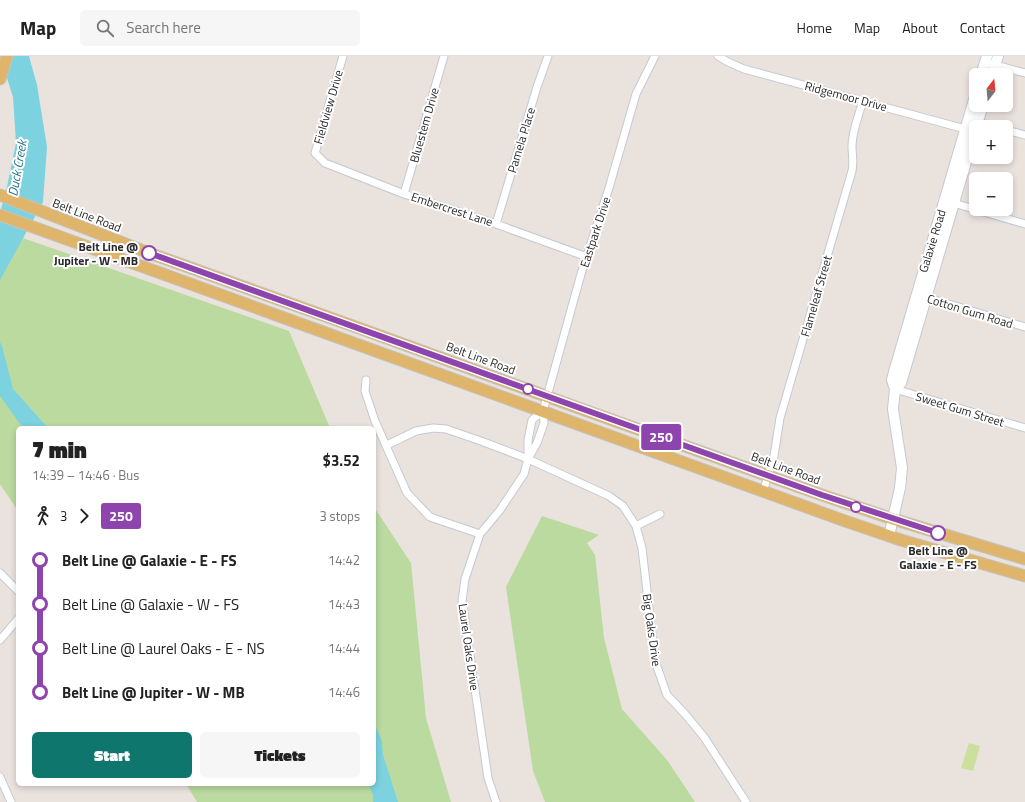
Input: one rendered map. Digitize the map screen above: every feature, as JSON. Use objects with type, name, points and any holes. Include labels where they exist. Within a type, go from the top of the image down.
[{"type":"main road","points":[[0,79],[7,56]]},
{"type":"main road","name":"Belt Line Road","points":[[0,195],[149,253],[768,476],[893,519],[1025,559]]},
{"type":"main road","points":[[0,215],[763,492],[889,536],[1025,576]]},
{"type":"main road","points":[[296,323],[302,307]]},
{"type":"main road","points":[[455,379],[460,364]]},
{"type":"street","name":"Fieldview Drive","points":[[319,158],[315,153],[343,56]]},
{"type":"street","name":"Bluestem Drive","points":[[404,194],[444,56]]},
{"type":"street","name":"Pamela Place","points":[[496,224],[537,87],[548,56]]},
{"type":"street","name":"Eastpark Drive","points":[[542,411],[636,94],[655,56]]},
{"type":"street","name":"Ridgemoor Drive","points":[[718,56],[744,69],[863,100],[969,125]]},
{"type":"street","points":[[986,59],[996,60],[1025,73]]},
{"type":"street","name":"Flameleaf Street","points":[[763,492],[777,444],[780,418],[852,171],[854,162],[852,145],[863,100]]},
{"type":"street","points":[[1013,132],[1025,135]]},
{"type":"street","name":"Galaxie Road","points":[[889,536],[900,488],[902,468],[893,410],[895,389],[892,380],[916,294],[949,201],[969,138]]},
{"type":"street","name":"Embercrest Lane","points":[[319,158],[325,163],[404,194],[496,224],[587,257]]},
{"type":"street","points":[[949,201],[1025,224]]},
{"type":"street","name":"Galaxie Road","points":[[895,389],[901,383],[926,298],[949,201]]},
{"type":"street","name":"Cotton Gum Road","points":[[916,294],[1025,327]]},
{"type":"street","points":[[366,380],[365,392],[375,421],[408,493],[430,517],[480,534]]},
{"type":"street","name":"Sweet Gum Street","points":[[895,389],[1025,428]]},
{"type":"street","name":"Laurel Oaks Drive","points":[[528,459],[528,440],[532,420],[542,411]]},
{"type":"street","name":"Laurel Oaks Drive","points":[[496,802],[488,778],[462,601],[465,579],[480,534],[500,510],[524,474],[528,459],[537,443],[544,424],[542,411]]},
{"type":"street","name":"Big Oaks Drive","points":[[387,445],[416,431],[433,428],[446,429],[528,459],[610,496],[623,506],[636,526],[642,548],[655,661],[660,678],[668,696],[704,737],[746,802]]},
{"type":"street","points":[[636,526],[660,514]]},
{"type":"street","points":[[0,573],[16,589]]},
{"type":"street","points":[[0,640],[16,621]]},
{"type":"street","points":[[0,777],[11,802]]},
{"type":"street","points":[[0,798],[7,793]]},
{"type":"green space","points":[[0,230],[289,331],[329,426],[16,426],[16,508],[0,484]]},
{"type":"green space","points":[[376,510],[411,563],[426,718],[451,802],[197,802],[187,786],[376,786]]},
{"type":"green space","points":[[542,516],[599,535],[587,543],[595,555],[604,638],[622,709],[667,760],[695,802],[545,802],[533,771],[506,587]]},
{"type":"green space","points":[[969,743],[980,746],[973,771],[961,768]]},
{"type":"water","name":"Duck Creek","points":[[0,56],[29,56],[37,85],[47,147],[43,202],[0,280],[0,213],[16,143],[13,97]]},
{"type":"water","points":[[0,342],[13,389],[46,426],[22,426],[0,396]]},
{"type":"water","points":[[376,727],[382,741],[383,755],[398,802],[373,802],[373,795],[370,786],[376,786]]},
{"type":"bus line","name":"250","points":[[149,253],[768,476],[850,505],[938,533]]},
{"type":"place","name":"Belt Line @ Jupiter - W - MB","points":[[149,253]]},
{"type":"place","name":"Belt Line @ Galaxie - E - FS","points":[[938,533]]}]
